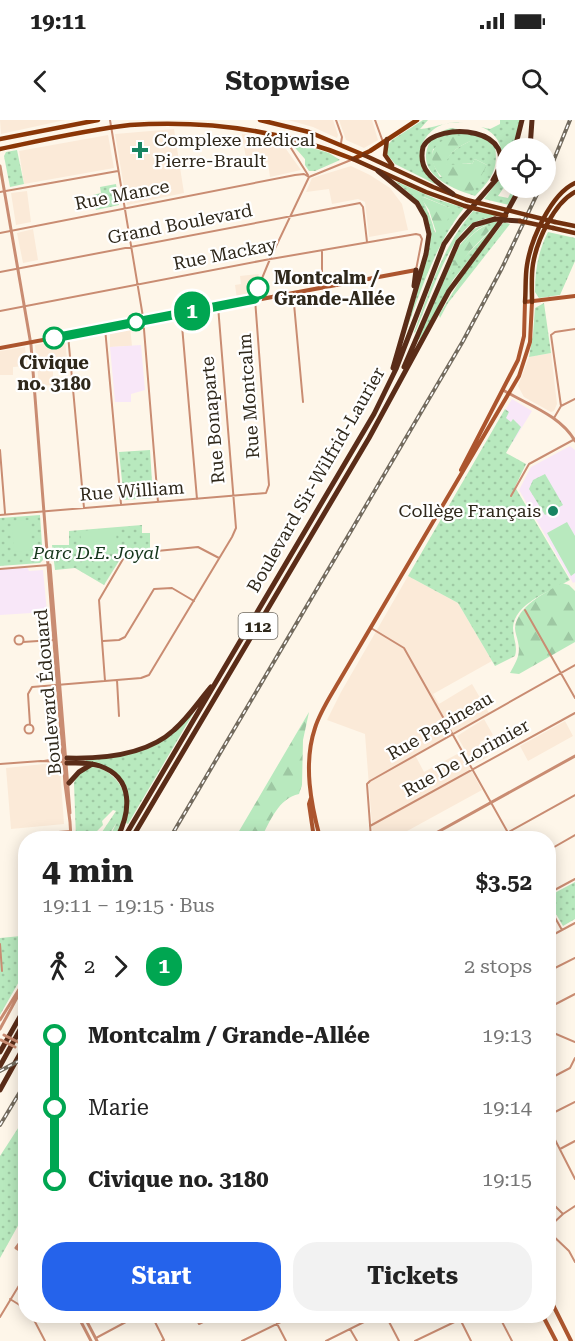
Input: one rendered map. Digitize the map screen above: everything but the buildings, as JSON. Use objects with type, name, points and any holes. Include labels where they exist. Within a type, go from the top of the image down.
[{"type":"highway","points":[[518,138],[522,120]]},
{"type":"highway","points":[[531,138],[532,120]]},
{"type":"highway","points":[[458,125],[472,126],[486,132],[495,140],[500,150],[501,162],[498,171],[483,194]]},
{"type":"highway","points":[[444,126],[428,138],[423,148],[423,161],[430,176],[453,194]]},
{"type":"highway","points":[[385,141],[386,154],[393,168]]},
{"type":"highway","points":[[364,155],[433,187],[477,203],[575,225]]},
{"type":"highway","points":[[353,159],[430,194],[465,206],[575,234]]},
{"type":"highway","points":[[378,171],[413,198],[426,219],[428,246],[388,387]]},
{"type":"highway","points":[[483,194],[496,179]]},
{"type":"highway","points":[[525,302],[527,267],[534,241],[556,198],[575,183]]},
{"type":"highway","points":[[532,302],[532,273],[538,246],[558,206],[575,192]]},
{"type":"highway","name":"Boulevard Sir-Wilfrid-Laurier","points":[[128,831],[361,438],[388,387],[441,250],[457,225],[483,194]]},
{"type":"highway","points":[[398,382],[449,291],[504,218],[515,198]]},
{"type":"highway","points":[[398,382],[458,242],[466,231],[483,221],[495,219],[520,221]]},
{"type":"highway","points":[[415,292],[416,270]]},
{"type":"highway","name":"Boulevard Sir-Wilfrid-Laurier","points":[[136,831],[369,438],[398,382]]},
{"type":"highway","points":[[65,760],[127,754],[151,746],[177,728],[218,679]]},
{"type":"highway","points":[[65,760],[92,764],[111,771],[119,780],[128,803],[127,814],[120,831]]},
{"type":"highway","points":[[69,783],[81,770],[92,764]]},
{"type":"highway","points":[[0,1052],[18,1020]]},
{"type":"highway","points":[[0,1066],[18,1033]]},
{"type":"highway","points":[[0,1090],[18,1051]]},
{"type":"main road","points":[[0,139],[98,120]]},
{"type":"main road","points":[[261,120],[292,127],[341,144],[364,155]]},
{"type":"main road","points":[[0,149],[111,128],[146,123],[186,122],[260,130],[318,146],[353,159],[364,155],[417,120]]},
{"type":"main road","points":[[0,348],[416,270]]},
{"type":"main road","points":[[460,473],[472,446],[515,369],[522,348],[525,302],[575,296]]},
{"type":"main road","points":[[313,831],[309,811],[310,746],[315,727],[522,369],[528,350],[532,302]]},
{"type":"main road","points":[[311,798],[318,831]]},
{"type":"main road","points":[[556,1311],[571,1341]]},
{"type":"main road","points":[[547,1323],[556,1341]]},
{"type":"street","points":[[110,120],[143,320],[158,502]]},
{"type":"street","points":[[260,130],[261,120]]},
{"type":"street","points":[[336,120],[342,137],[341,144]]},
{"type":"street","points":[[375,120],[385,141]]},
{"type":"street","points":[[282,135],[309,177]]},
{"type":"street","name":"Rue Mance","points":[[0,233],[304,174],[309,177],[353,159]]},
{"type":"street","name":"Boulevard Édouard","points":[[0,166],[2,192],[31,342],[71,831]]},
{"type":"street","points":[[2,192],[119,171]]},
{"type":"street","name":"Rue Montcalm","points":[[266,493],[269,485],[255,299],[270,259],[309,177]]},
{"type":"street","name":"Grand Boulevard","points":[[0,272],[360,203],[363,207],[367,242]]},
{"type":"street","name":"Rue Mackay","points":[[0,311],[270,259],[416,234],[422,239],[416,270]]},
{"type":"street","points":[[322,250],[322,288]]},
{"type":"street","points":[[293,293],[303,402]]},
{"type":"street","name":"Rue Bonaparte","points":[[30,724],[30,690],[35,686],[143,678],[153,672],[235,532],[218,306]]},
{"type":"street","points":[[181,313],[197,499]]},
{"type":"street","points":[[105,328],[121,505]]},
{"type":"street","points":[[561,406],[552,334],[575,329]]},
{"type":"street","points":[[68,335],[84,508]]},
{"type":"street","points":[[503,390],[554,418],[567,428],[575,440],[529,464],[511,496]]},
{"type":"street","points":[[554,418],[561,406],[575,399]]},
{"type":"street","points":[[0,450],[5,514]]},
{"type":"street","name":"Rue William","points":[[0,514],[266,493]]},
{"type":"street","points":[[105,681],[100,597],[126,554],[198,547],[219,558]]},
{"type":"street","points":[[0,569],[49,564]]},
{"type":"street","points":[[103,642],[125,637],[154,589],[168,587],[194,602]]},
{"type":"street","points":[[525,610],[575,698]]},
{"type":"street","points":[[371,628],[404,648],[506,831]]},
{"type":"street","points":[[23,642],[55,640]]},
{"type":"street","name":"Rue Papineau","points":[[370,831],[367,784],[575,665]]},
{"type":"street","points":[[117,680],[120,716]]},
{"type":"street","name":"Rue De Lorimier","points":[[370,826],[575,712]]},
{"type":"street","points":[[440,831],[575,756]]},
{"type":"street","points":[[0,764],[65,760]]},
{"type":"street","name":"Boulevard Édouard","points":[[65,760],[69,783],[70,822]]},
{"type":"street","points":[[511,831],[575,795]]},
{"type":"street","points":[[556,846],[575,835]]},
{"type":"street","points":[[556,889],[575,879]]},
{"type":"street","points":[[556,919],[562,930]]},
{"type":"street","points":[[556,933],[575,923]]},
{"type":"street","points":[[0,944],[2,971]]},
{"type":"street","points":[[556,968],[575,958]]},
{"type":"street","points":[[0,1020],[18,992]]},
{"type":"street","points":[[556,1004],[575,994]]},
{"type":"street","points":[[18,996],[1,1032],[18,1043]]},
{"type":"street","points":[[556,1034],[575,1041]]},
{"type":"street","points":[[1,1040],[18,1044]]},
{"type":"street","points":[[556,1075],[570,1068],[575,1058]]},
{"type":"street","points":[[556,1112],[575,1102]]},
{"type":"street","points":[[556,1141],[575,1178]]},
{"type":"street","points":[[560,1149],[575,1141]]},
{"type":"street","points":[[556,1220],[575,1206]]},
{"type":"street","points":[[556,1207],[563,1214]]},
{"type":"street","points":[[556,1239],[569,1251],[575,1262]]},
{"type":"street","points":[[0,1317],[18,1286]]},
{"type":"street","points":[[10,1299],[18,1304]]},
{"type":"street","points":[[36,1323],[45,1341]]},
{"type":"street","points":[[82,1323],[91,1341]]},
{"type":"street","points":[[88,1323],[96,1340],[125,1323]]},
{"type":"street","points":[[156,1323],[164,1340],[162,1341]]},
{"type":"street","points":[[326,1341],[362,1323]]},
{"type":"street","points":[[390,1323],[399,1341]]},
{"type":"street","points":[[415,1341],[452,1323]]},
{"type":"street","points":[[462,1323],[471,1341]]},
{"type":"street","points":[[503,1323],[512,1341]]},
{"type":"street","points":[[242,1341],[277,1324],[286,1341]]},
{"type":"street","points":[[350,1329],[357,1341]]},
{"type":"street","points":[[571,1341],[575,1338]]},
{"type":"shaded area","points":[[0,120],[65,120],[1,134]]},
{"type":"shaded area","points":[[288,120],[333,120],[337,138],[313,127]]},
{"type":"shaded area","points":[[339,120],[372,120],[378,140],[364,148],[346,140]]},
{"type":"shaded area","points":[[174,129],[184,193],[127,205],[115,134]]},
{"type":"shaded area","points":[[242,134],[276,138],[301,170],[270,177],[268,162],[247,165]]},
{"type":"shaded area","points":[[108,135],[114,168],[24,184],[19,151]]},
{"type":"shaded area","points":[[351,166],[390,188],[402,204],[408,230],[369,237],[365,202],[358,199],[332,204],[329,189],[306,192],[312,178]]},
{"type":"shaded area","points":[[27,191],[31,222],[16,225],[11,193]]},
{"type":"shaded area","points":[[33,229],[38,260],[23,263],[17,233]]},
{"type":"shaded area","points":[[259,274],[250,296],[237,299],[235,285],[241,284],[240,276]]},
{"type":"shaded area","points":[[130,326],[132,346],[110,347],[110,330]]},
{"type":"shaded area","points":[[65,339],[67,359],[53,360],[53,385],[39,386],[35,345]]},
{"type":"shaded area","points":[[141,345],[145,390],[131,394],[131,402],[115,402],[110,347]]},
{"type":"shaded area","points":[[25,347],[27,366],[13,367],[13,375],[0,375],[0,351]]},
{"type":"shaded area","points":[[551,353],[557,404],[551,412],[524,397],[518,386],[529,357]]},
{"type":"shaded area","points":[[512,399],[532,411],[513,442],[493,430]]},
{"type":"shaded area","name":"Collège Français","points":[[570,446],[575,450],[575,582],[573,583],[519,490],[531,467]]},
{"type":"shaded area","points":[[27,567],[29,571],[43,570],[47,612],[0,615],[0,569]]},
{"type":"shaded area","points":[[408,576],[458,603],[492,661],[433,694],[439,704],[472,684],[489,713],[415,755],[424,772],[461,752],[482,790],[407,831],[372,831],[365,734],[327,720]]},
{"type":"shaded area","points":[[484,719],[493,735],[480,742],[488,757],[473,764],[457,736]]},
{"type":"shaded area","points":[[565,721],[573,736],[528,761],[520,746]]},
{"type":"shaded area","points":[[44,764],[60,768],[64,824],[11,829],[6,768]]},
{"type":"green space","points":[[423,120],[428,120],[420,129],[446,124],[430,133],[421,148],[421,160],[435,184],[395,164],[387,154],[388,145],[392,140]]},
{"type":"green space","points":[[500,120],[521,120],[516,138],[496,138],[481,127],[490,129],[500,124]]},
{"type":"green space","points":[[451,128],[477,132],[495,147],[496,162],[492,174],[475,196],[449,186],[434,175],[428,167],[426,159],[428,145],[439,133]],"holes":[[[470,141],[458,147],[445,164],[449,166],[472,164],[475,159],[487,165],[440,177],[434,164],[433,149]]]},
{"type":"green space","points":[[472,136],[470,141],[458,147],[446,164],[472,164],[475,159],[487,165],[472,193],[446,181],[433,162],[433,152],[438,144],[449,138]]},
{"type":"green space","points":[[289,141],[329,153],[340,160],[315,171],[309,171],[305,165],[305,159]]},
{"type":"green space","points":[[17,150],[24,184],[10,187],[4,156],[6,152]]},
{"type":"green space","points":[[395,181],[436,199],[464,208],[434,258],[400,348],[430,235],[415,198]],"holes":[[[424,197],[450,208],[435,233],[422,198]]]},
{"type":"green space","points":[[496,183],[496,198],[513,198],[509,205],[484,199]]},
{"type":"green space","points":[[116,184],[119,205],[96,210],[93,195],[101,193],[100,187]]},
{"type":"green space","points":[[421,198],[450,208],[452,212],[437,235],[429,210]]},
{"type":"green space","points":[[473,211],[496,215],[470,225],[453,245],[438,275],[415,333],[445,253]]},
{"type":"green space","points":[[490,222],[499,222],[453,280],[422,336],[418,339],[459,246],[474,229]],"holes":[[[486,225],[491,228],[490,231],[450,272],[473,233]]]},
{"type":"green space","points":[[504,222],[510,224],[448,303],[440,318],[439,315],[464,274]]},
{"type":"green space","points":[[487,225],[492,228],[448,279],[453,263],[467,241]]},
{"type":"green space","points":[[548,232],[575,238],[575,261],[560,295],[539,298],[535,292],[536,269]]},
{"type":"green space","points":[[544,303],[551,353],[529,357],[535,308]]},
{"type":"green space","points":[[505,409],[509,412],[506,418],[511,422],[513,419],[521,427],[506,453],[526,464],[515,487],[570,580],[535,599],[520,611],[513,628],[515,656],[495,666],[458,603],[408,576]]},
{"type":"green space","points":[[150,450],[153,498],[124,500],[119,452]]},
{"type":"green space","points":[[545,474],[563,505],[545,515],[529,489],[533,480]]},
{"type":"green space","points":[[40,515],[43,560],[40,563],[0,566],[0,518]]},
{"type":"green space","points":[[30,520],[32,550],[14,552],[12,521]]},
{"type":"green space","points":[[567,522],[575,536],[575,573],[571,576],[547,533]]},
{"type":"green space","name":"Parc D.E. Joyal","points":[[142,525],[142,533],[150,533],[150,549],[130,550],[124,553],[104,585],[75,568],[55,570],[52,545],[69,545],[69,531]]},
{"type":"green space","points":[[116,528],[117,550],[82,552],[80,531]]},
{"type":"green space","points":[[562,583],[569,585],[575,591],[575,642],[519,674],[510,673],[518,655],[519,647],[515,628],[521,613],[533,601]]},
{"type":"green space","points":[[194,712],[128,824],[126,823],[129,800],[117,775],[86,759],[150,748]]},
{"type":"green space","points":[[309,712],[303,740],[302,785],[299,794],[280,805],[265,831],[239,831]]},
{"type":"green space","points":[[99,768],[111,775],[121,786],[126,807],[118,831],[112,831],[117,822],[111,831],[103,831],[116,811],[113,810],[102,821],[103,825],[97,831],[76,831],[74,783],[86,769]]},
{"type":"green space","points":[[575,882],[575,919],[563,926],[556,914],[556,892]]},
{"type":"green space","points":[[18,936],[18,983],[0,1015],[0,938]]},
{"type":"green space","points":[[18,1128],[18,1226],[0,1258],[0,1156]]},
{"type":"railway","points":[[556,154],[570,120]]},
{"type":"railway","points":[[174,831],[463,341],[502,268],[535,198]]},
{"type":"railway","points":[[0,1071],[18,1061]]},
{"type":"railway","points":[[0,1125],[18,1095]]},
{"type":"bus line","name":"1","points":[[54,338],[255,299],[258,288]]},
{"type":"place","name":"Complexe médical Pierre-Brault","points":[[140,150]]},
{"type":"place","name":"Montcalm / Grande-Allée","points":[[258,288]]},
{"type":"place","name":"Civique no. 3180","points":[[54,338]]},
{"type":"place","name":"Collège Français","points":[[553,511]]}]
